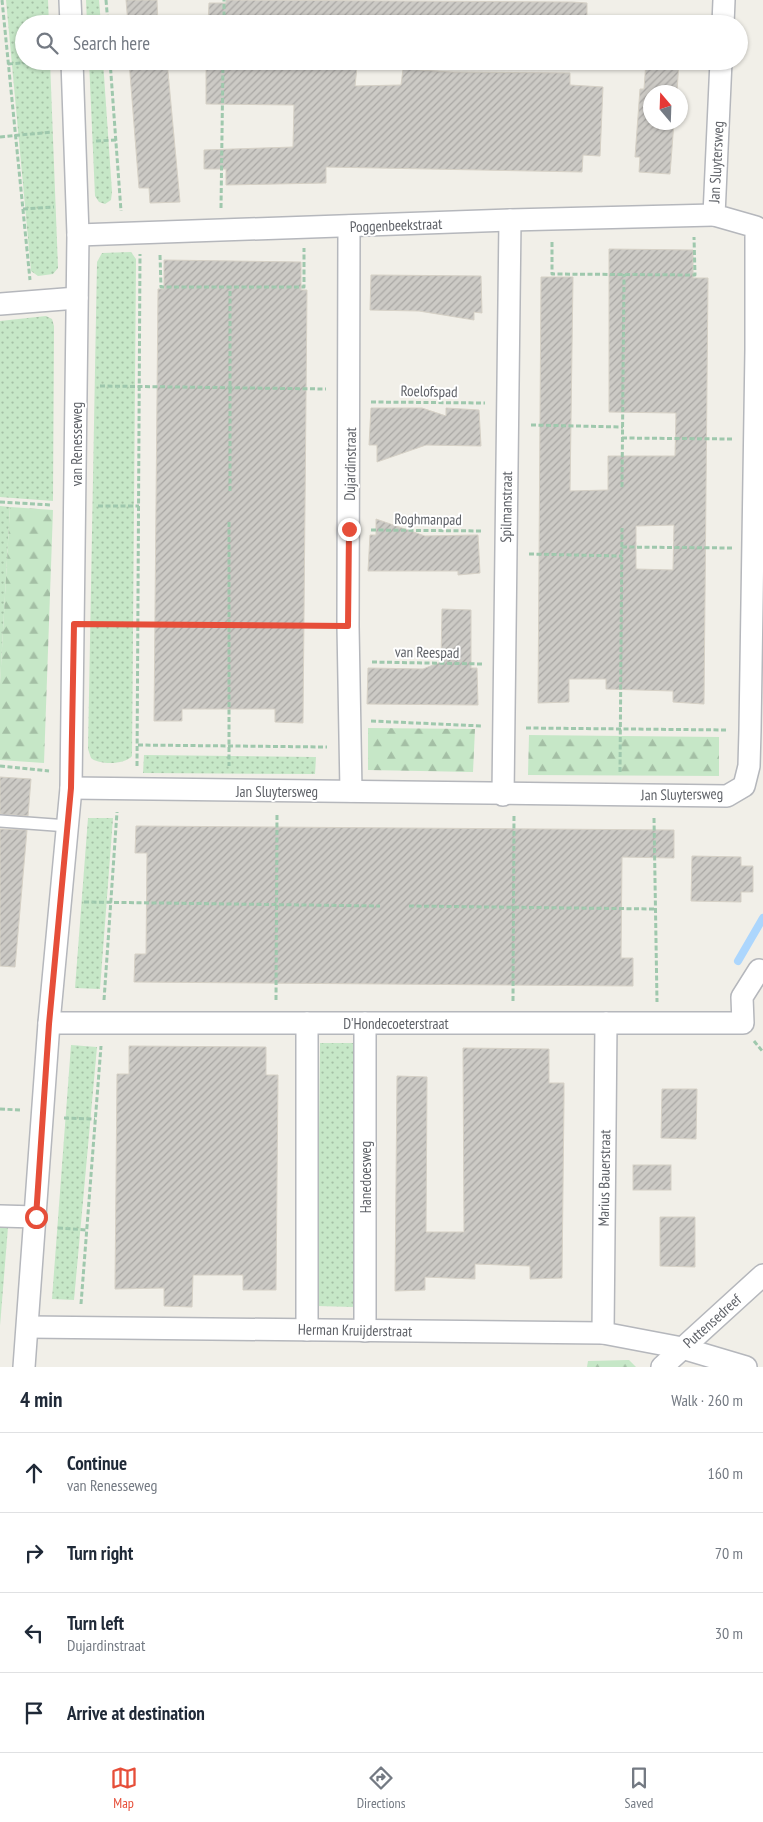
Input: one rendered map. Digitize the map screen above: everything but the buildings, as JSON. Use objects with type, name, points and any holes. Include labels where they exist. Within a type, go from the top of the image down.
[{"type":"street","points":[[70,0],[71,15]]},
{"type":"street","points":[[723,15],[724,0]]},
{"type":"street","name":"van Renesseweg","points":[[24,1367],[49,1024],[71,780],[78,235],[72,70]]},
{"type":"street","name":"Jan Sluytersweg","points":[[71,780],[128,789],[351,791],[508,795],[727,796],[744,786],[749,766],[750,730],[755,439],[760,349],[759,228],[704,216],[720,70]]},
{"type":"street","name":"Poggenbeekstraat","points":[[78,235],[510,220],[704,216]]},
{"type":"street","name":"Spilmanstraat","points":[[508,795],[502,727],[510,220]]},
{"type":"street","name":"Dujardinstraat","points":[[349,226],[348,626],[352,747],[351,791]]},
{"type":"street","points":[[0,304],[77,298]]},
{"type":"street","name":"D'Hondecoeterstraat","points":[[49,1024],[743,1023],[742,998],[761,971]]},
{"type":"street","points":[[306,1023],[307,1330]]},
{"type":"street","name":"Hanedoesweg","points":[[365,1023],[365,1330]]},
{"type":"street","name":"Marius Bauerstraat","points":[[603,1333],[606,1023]]},
{"type":"street","points":[[0,1216],[35,1222]]},
{"type":"street","name":"Puttensedreef","points":[[662,1367],[763,1275]]},
{"type":"street","name":"Herman Kruijderstraat","points":[[28,1327],[603,1333],[682,1348],[746,1367]]},
{"type":"lane","points":[[0,822],[68,826]]},
{"type":"path","points":[[2,0],[32,301]]},
{"type":"path","points":[[106,0],[107,15]]},
{"type":"path","points":[[224,0],[224,15]]},
{"type":"path","points":[[8,64],[15,63]]},
{"type":"path","points":[[112,70],[141,234],[161,287],[304,287],[305,228]]},
{"type":"path","points":[[221,231],[223,70]]},
{"type":"path","points":[[0,137],[75,129]]},
{"type":"path","points":[[23,209],[77,206]]},
{"type":"path","points":[[552,219],[552,274],[695,275],[704,216]]},
{"type":"path","points":[[79,1328],[111,903],[128,789],[138,745],[141,234]]},
{"type":"path","points":[[622,487],[624,274]]},
{"type":"path","points":[[230,288],[230,492]]},
{"type":"path","name":"Roelofspad","points":[[76,385],[230,387],[507,403]]},
{"type":"path","points":[[507,425],[623,427]]},
{"type":"path","points":[[622,438],[755,439]]},
{"type":"path","points":[[229,522],[229,791]]},
{"type":"path","points":[[620,795],[622,528]]},
{"type":"path","name":"Roghmanpad","points":[[349,529],[506,531]]},
{"type":"path","points":[[622,547],[753,548]]},
{"type":"path","points":[[506,553],[622,556]]},
{"type":"path","points":[[74,624],[348,626]]},
{"type":"path","name":"van Reespad","points":[[349,661],[504,665]]},
{"type":"path","points":[[350,720],[502,727],[750,730]]},
{"type":"path","points":[[138,745],[352,747]]},
{"type":"path","points":[[0,766],[71,780]]},
{"type":"path","points":[[276,1023],[277,791]]},
{"type":"path","points":[[508,795],[513,907],[513,1023]]},
{"type":"path","points":[[654,795],[658,1023]]},
{"type":"path","points":[[111,903],[380,906]]},
{"type":"path","points":[[409,906],[656,909]]},
{"type":"path","points":[[42,1117],[96,1119]]},
{"type":"path","points":[[35,1222],[87,1230]]},
{"type":"green space","points":[[6,0],[48,0],[49,15],[15,15],[15,70],[50,70],[58,268],[53,274],[38,276],[31,271]]},
{"type":"green space","points":[[86,0],[99,0],[100,15],[87,15]]},
{"type":"green space","points":[[89,70],[104,70],[112,192],[111,200],[105,204],[99,202],[95,196]]},
{"type":"green space","points":[[131,252],[136,259],[132,756],[124,761],[106,763],[91,758],[88,749],[97,262],[102,253]]},
{"type":"green space","points":[[46,316],[52,319],[54,326],[53,501],[0,497],[0,321]]},
{"type":"green space","points":[[0,506],[10,507],[0,684]]},
{"type":"green space","points":[[10,507],[53,510],[44,763],[0,760],[0,684]]},
{"type":"green space","points":[[368,728],[475,729],[473,772],[368,770]]},
{"type":"green space","points":[[529,735],[719,737],[719,776],[528,775]]},
{"type":"green space","points":[[144,755],[316,757],[315,774],[143,773]]},
{"type":"green space","points":[[88,818],[113,818],[100,989],[75,988]]},
{"type":"green space","points":[[320,1043],[353,1043],[353,1307],[317,1306]]},
{"type":"green space","points":[[71,1045],[97,1047],[74,1300],[52,1299]]},
{"type":"green space","points":[[0,1227],[8,1227],[0,1326]]},
{"type":"green space","points":[[629,1360],[636,1367],[587,1367],[588,1361]]},
{"type":"waterway","points":[[738,961],[763,918]]},
{"type":"route","points":[[36,1217],[49,1024],[71,788],[74,624],[348,626],[349,529]]}]
